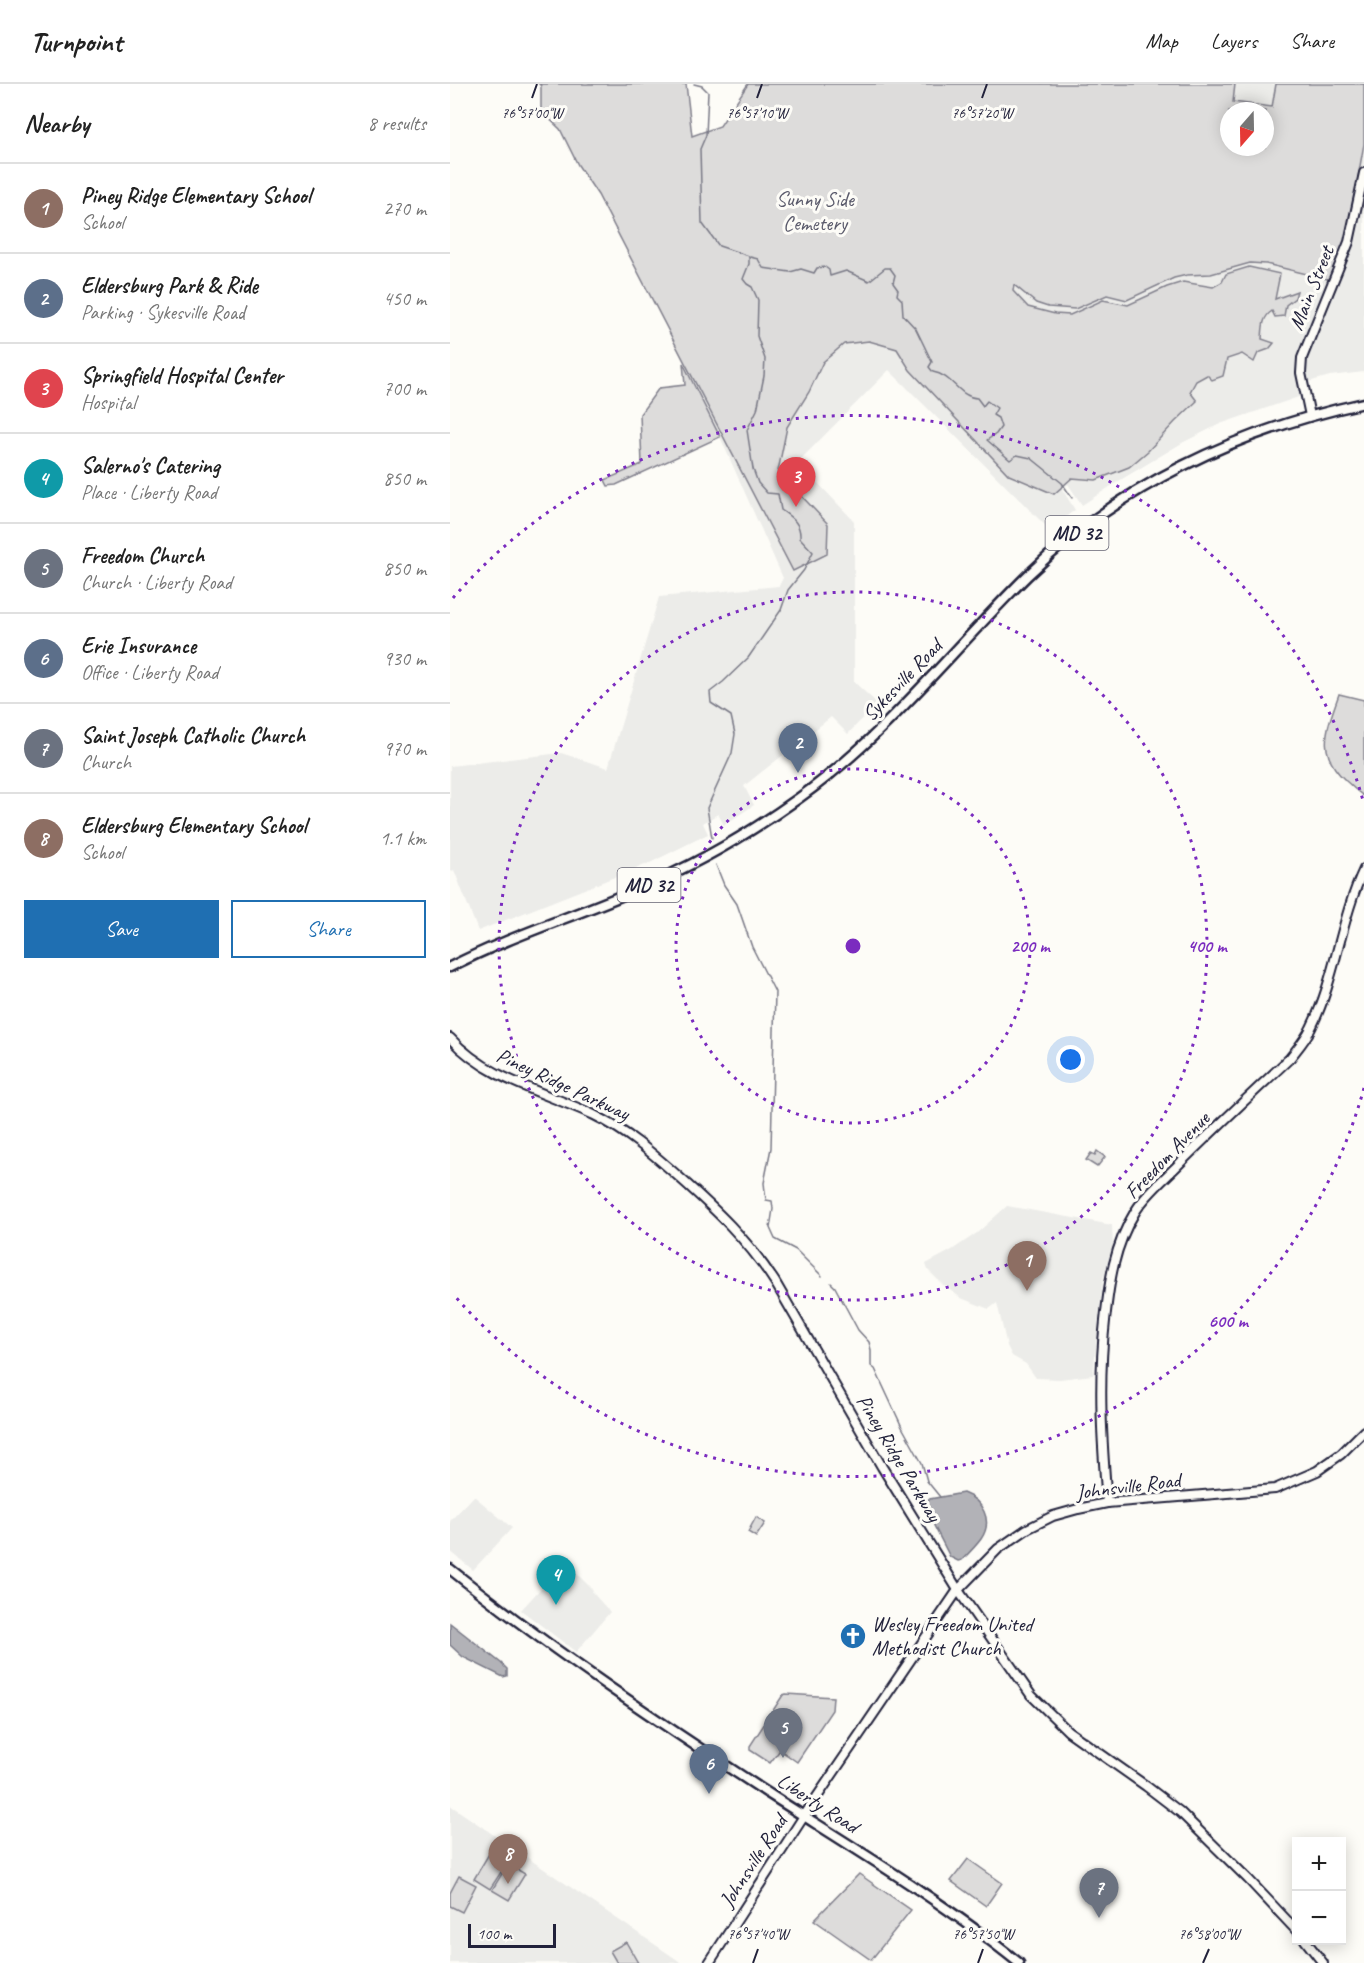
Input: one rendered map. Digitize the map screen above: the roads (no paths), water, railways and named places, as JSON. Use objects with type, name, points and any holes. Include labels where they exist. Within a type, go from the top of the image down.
[{"type":"main road","name":"Sykesville Road","points":[[450,967],[498,944],[660,880],[759,825],[812,788],[864,744],[1028,575],[1059,547],[1147,485],[1199,457],[1271,428],[1364,403]]},
{"type":"main road","name":"Liberty Road","points":[[450,1569],[522,1626],[609,1688],[939,1904],[1019,1963]]},
{"type":"street","name":"Main Street","points":[[1310,416],[1301,373],[1302,358],[1349,242],[1364,173]]},
{"type":"street","name":"Freedom Avenue","points":[[1107,1503],[1101,1422],[1100,1367],[1107,1295],[1114,1258],[1122,1238],[1136,1210],[1156,1186],[1290,1058],[1303,1041],[1325,993],[1351,903],[1364,869]]},
{"type":"street","name":"Piney Ridge Parkway","points":[[450,1038],[485,1068],[621,1129],[657,1157],[739,1234],[758,1256],[775,1282],[882,1467],[958,1590],[1039,1703],[1068,1731],[1128,1772],[1180,1812],[1292,1926]]},
{"type":"street","name":"Johnsville Road","points":[[709,1963],[804,1816],[958,1590],[998,1549],[1027,1529],[1053,1516],[1078,1509],[1107,1503],[1275,1488],[1317,1471],[1341,1454],[1364,1431]]},
{"type":"street","points":[[1308,1945],[1323,1963]]},
{"type":"waterway","points":[[694,84],[702,86],[708,92],[706,135],[700,149],[702,223],[719,246],[749,256],[749,264],[743,279],[752,287],[758,300],[757,336],[765,359],[757,410],[747,430],[753,469],[758,483],[767,493],[778,494],[781,510],[795,521],[799,528],[800,538],[813,552],[804,570],[788,590],[781,610],[748,658],[710,692],[711,703],[731,716],[735,734],[732,753],[707,808],[712,838]]},
{"type":"waterway","points":[[750,257],[758,259],[763,268],[790,272],[801,269],[814,273],[817,268],[825,267],[829,270],[830,276],[846,271],[869,281],[885,268],[890,268],[895,275],[893,283],[898,290],[897,295],[902,300],[903,315],[916,329],[932,362],[929,367],[933,372],[946,377],[966,394],[977,398],[983,406],[987,401],[997,408],[993,415],[998,418],[1001,427],[987,440],[1010,460],[1017,455],[1031,458],[1062,483],[1072,498]]},
{"type":"waterway","points":[[716,865],[724,885],[737,904],[752,947],[775,992],[771,1148],[764,1183],[766,1200],[772,1201],[770,1228],[775,1239],[796,1250],[822,1276]]},
{"type":"waterway","points":[[831,1283],[858,1330],[869,1342],[871,1366],[875,1369],[922,1463],[927,1481],[940,1497]]},
{"type":"place","name":"Springfield Hospital Center","points":[[796,507]]},
{"type":"place","name":"Eldersburg Park & Ride","points":[[798,773]]},
{"type":"place","name":"Piney Ridge Elementary School","points":[[1027,1291]]},
{"type":"place","name":"Salerno's Catering","points":[[556,1605]]},
{"type":"place","name":"Wesley Freedom United Methodist Church","points":[[853,1636]]},
{"type":"place","name":"Freedom Church","points":[[783,1758]]},
{"type":"place","name":"Erie Insurance","points":[[709,1794]]},
{"type":"place","name":"Eldersburg Elementary School","points":[[508,1884]]},
{"type":"place","name":"Saint Joseph Catholic Church","points":[[1099,1918]]},
{"type":"park label","name":"Sunny Side Cemetery","points":[[815,211]]}]
